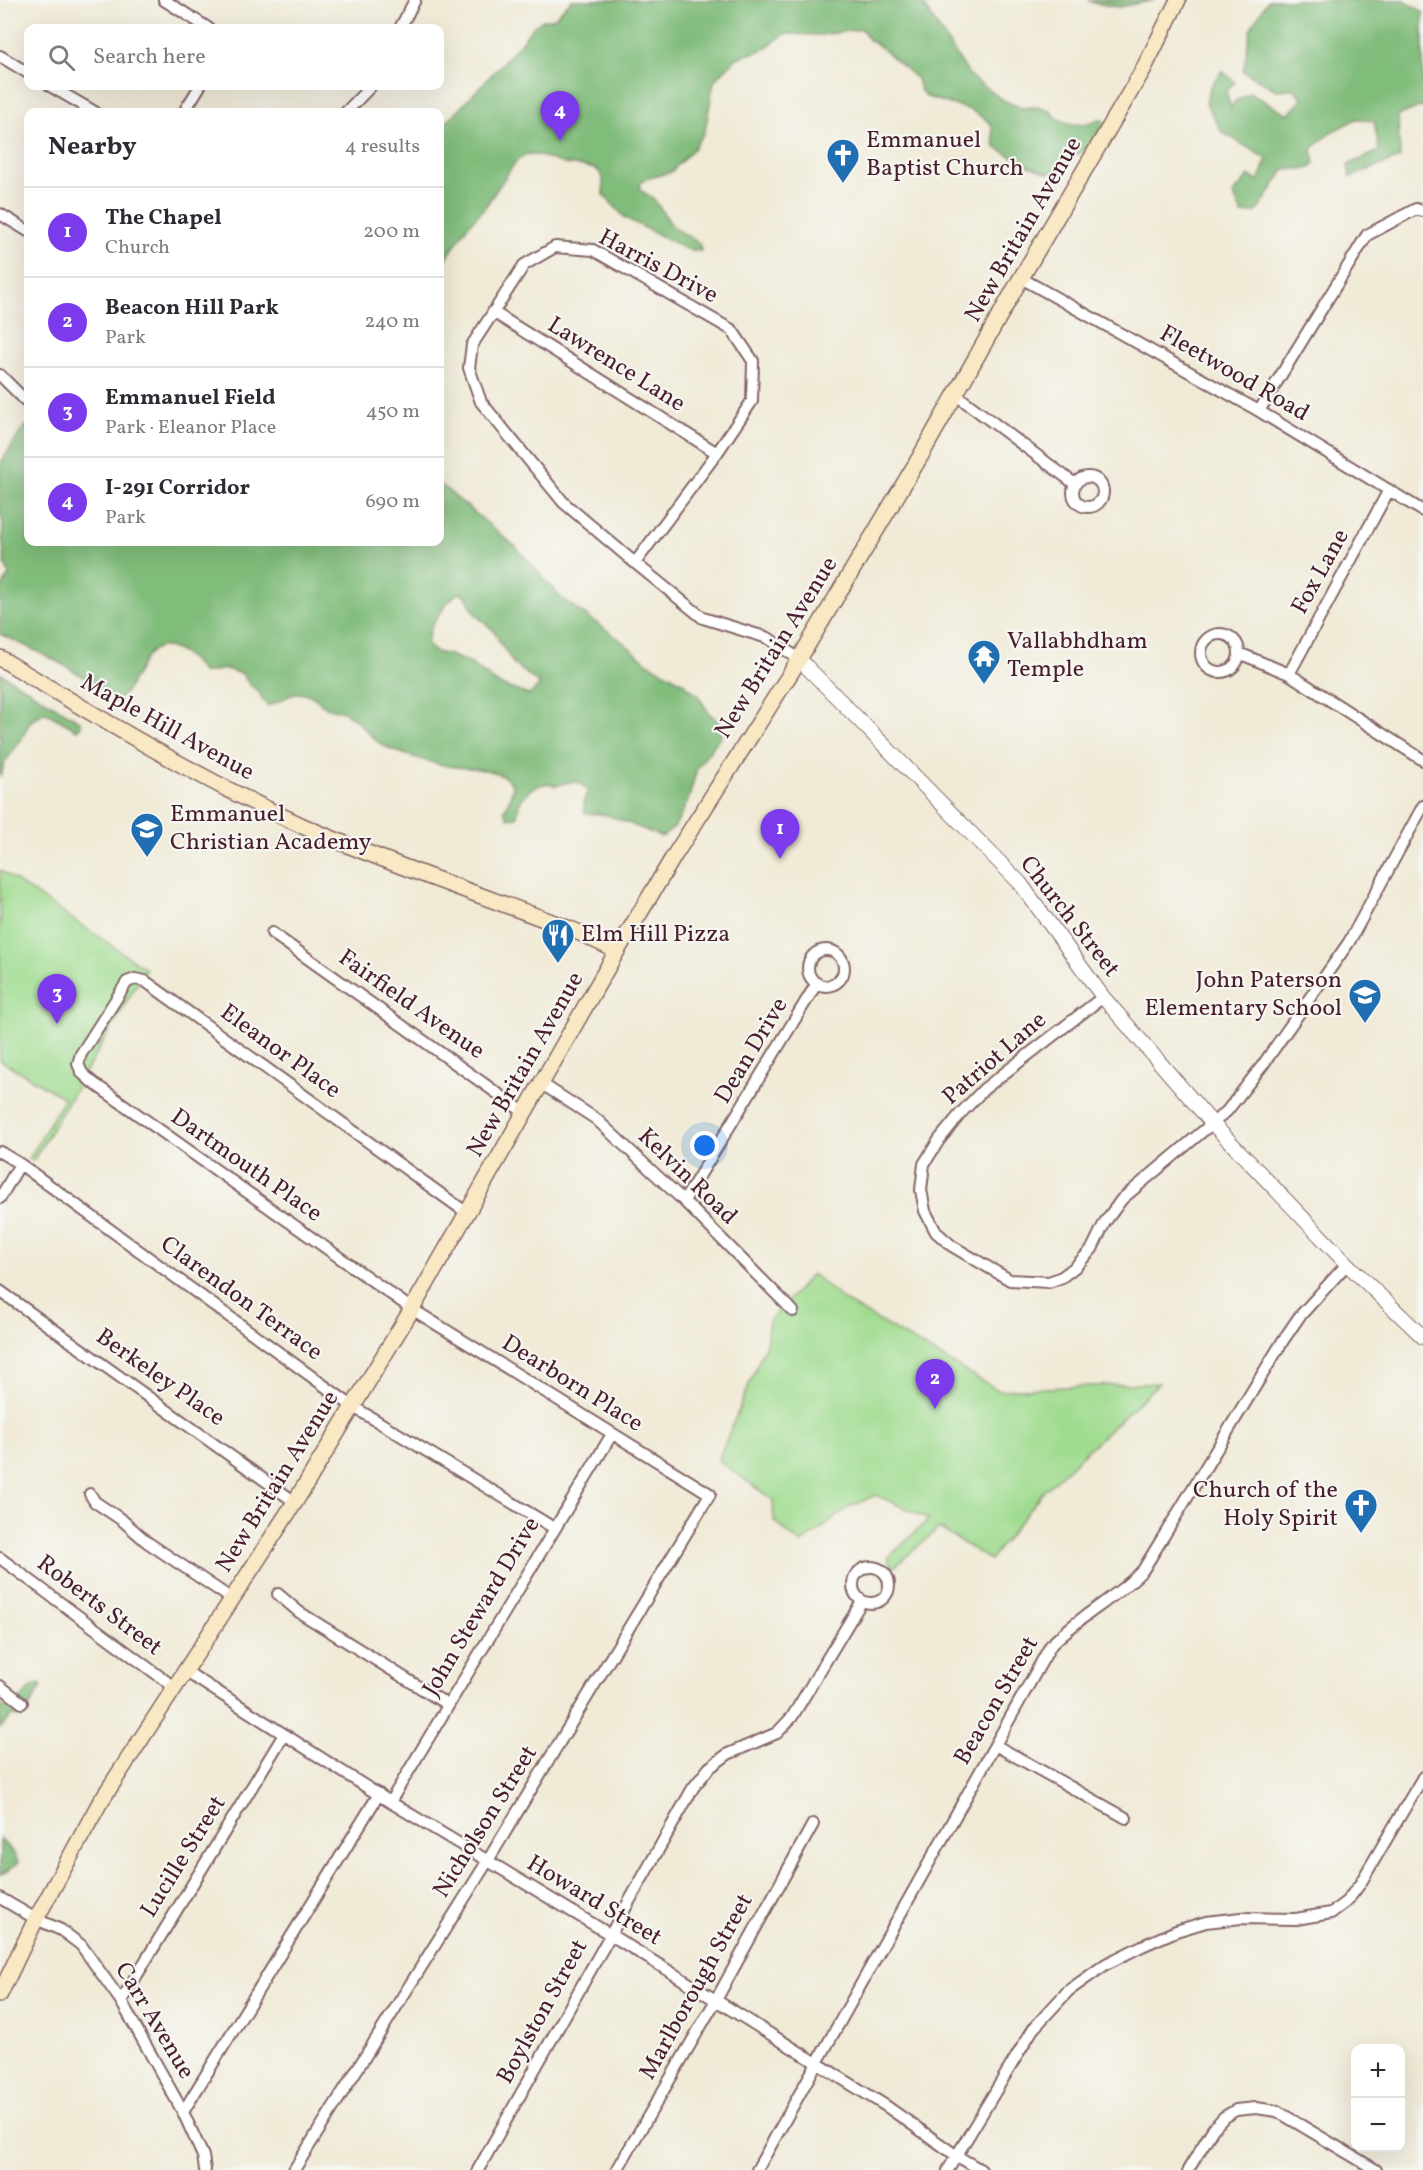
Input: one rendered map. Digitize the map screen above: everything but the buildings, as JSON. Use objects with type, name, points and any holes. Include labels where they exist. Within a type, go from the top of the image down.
[{"type":"main road","name":"New Britain Avenue","points":[[0,1994],[36,1919],[99,1804],[295,1502],[412,1309],[617,951],[693,825],[799,659],[897,496],[1143,70],[1178,0]]},
{"type":"main road","name":"Maple Hill Avenue","points":[[0,658],[106,722],[271,811],[342,843],[580,933],[617,951]]},
{"type":"street","points":[[164,0],[202,24]]},
{"type":"street","points":[[402,24],[415,0]]},
{"type":"street","points":[[0,56],[24,71]]},
{"type":"street","points":[[57,90],[88,108]]},
{"type":"street","points":[[186,108],[198,90]]},
{"type":"street","points":[[350,108],[367,90]]},
{"type":"street","points":[[1259,411],[1366,235],[1416,209],[1423,211]]},
{"type":"street","points":[[0,214],[24,229]]},
{"type":"street","name":"Harris Drive","points":[[635,563],[717,453],[752,401],[753,361],[732,330],[593,250],[555,247],[524,265],[472,345],[469,368],[481,402],[564,503],[635,563],[703,618],[768,638],[799,659]]},
{"type":"street","name":"Fleetwood Road","points":[[1021,278],[1259,411],[1423,511]]},
{"type":"street","name":"Lawrence Lane","points":[[493,312],[717,453]]},
{"type":"street","points":[[0,375],[24,399]]},
{"type":"street","points":[[955,394],[1075,484]]},
{"type":"street","name":"Fox Lane","points":[[1289,674],[1389,490]]},
{"type":"street","points":[[1239,653],[1289,674],[1423,760]]},
{"type":"street","name":"Church Street","points":[[799,659],[1020,883],[1103,997],[1212,1123],[1347,1264],[1423,1337]]},
{"type":"street","name":"Patriot Lane","points":[[1103,997],[984,1089],[939,1140],[924,1164],[921,1190],[925,1211],[936,1232],[952,1246],[1010,1280],[1049,1282],[1075,1267],[1092,1249],[1105,1222],[1122,1199],[1227,1111],[1262,1066],[1348,943],[1423,806]]},
{"type":"street","name":"Fairfield Avenue","points":[[272,933],[525,1113]]},
{"type":"street","name":"Eleanor Place","points":[[86,1046],[127,982],[140,979],[145,981],[467,1212]]},
{"type":"street","name":"Dean Drive","points":[[684,1201],[817,983]]},
{"type":"street","name":"Dartmouth Place","points":[[86,1046],[78,1064],[82,1073],[92,1082],[412,1309]]},
{"type":"street","name":"Kelvin Road","points":[[542,1084],[596,1119],[684,1201],[793,1311]]},
{"type":"street","name":"Clarendon Terrace","points":[[0,1152],[20,1164],[352,1406],[554,1528]]},
{"type":"street","points":[[0,1198],[20,1164]]},
{"type":"street","name":"Beacon Street","points":[[757,2170],[1051,1645],[1068,1628],[1127,1587],[1143,1570],[1284,1339],[1299,1317],[1347,1264]]},
{"type":"street","name":"Berkeley Place","points":[[0,1290],[295,1502]]},
{"type":"street","name":"Dearborn Place","points":[[412,1309],[710,1494]]},
{"type":"street","name":"John Steward Drive","points":[[390,1802],[612,1434]]},
{"type":"street","points":[[90,1494],[95,1502],[122,1520],[147,1542],[232,1599]]},
{"type":"street","name":"Nicholson Street","points":[[294,2170],[487,1862],[710,1494]]},
{"type":"street","name":"Roberts Street","points":[[0,1558],[174,1687]]},
{"type":"street","points":[[278,1594],[299,1612],[448,1705]]},
{"type":"street","name":"Boylston Street","points":[[478,2170],[693,1788],[709,1768],[728,1755],[777,1733],[792,1717],[862,1601]]},
{"type":"street","name":"Howard Street","points":[[184,1671],[283,1736],[487,1862],[611,1935],[886,2106],[981,2170]]},
{"type":"street","points":[[0,1686],[22,1703]]},
{"type":"street","name":"Lucille Street","points":[[121,2001],[283,1736]]},
{"type":"street","points":[[995,1745],[1126,1818]]},
{"type":"street","points":[[948,2170],[1033,2029],[1068,1991],[1106,1964],[1142,1946],[1176,1931],[1206,1922],[1241,1918],[1296,1918],[1331,1913],[1347,1901],[1360,1884],[1423,1777]]},
{"type":"street","points":[[183,2112],[379,1794]]},
{"type":"street","name":"Marlborough Street","points":[[617,2170],[716,2000],[813,1824]]},
{"type":"street","name":"Carr Avenue","points":[[0,1898],[36,1919],[61,1930],[81,1945],[121,2001],[183,2112],[203,2156],[205,2170]]},
{"type":"street","points":[[1188,2170],[1213,2129],[1224,2117],[1236,2110],[1256,2108],[1277,2111],[1376,2170]]},
{"type":"green space","points":[[572,0],[920,0],[970,76],[1003,100],[1021,108],[1048,109],[1058,119],[1070,124],[1088,124],[1101,119],[1105,122],[1091,146],[1065,162],[1055,172],[1047,173],[995,147],[992,126],[971,110],[927,97],[920,90],[917,79],[869,40],[862,29],[821,35],[785,34],[762,50],[737,58],[714,81],[705,131],[693,149],[671,172],[646,179],[640,184],[640,190],[654,199],[673,227],[699,243],[701,251],[686,249],[625,218],[604,195],[603,180],[599,171],[527,154],[512,167],[485,207],[466,228],[444,263],[444,125],[513,52],[534,26],[543,20],[554,18]]},
{"type":"green space","points":[[1087,0],[1155,0],[1119,7]]},
{"type":"green space","points":[[1268,0],[1405,0],[1423,12],[1423,108],[1419,107],[1398,116],[1400,158],[1350,177],[1348,165],[1379,151],[1374,121],[1356,119],[1331,132],[1312,149],[1315,163],[1311,168],[1284,170],[1257,212],[1242,214],[1233,194],[1249,176],[1258,181],[1267,159],[1222,132],[1206,103],[1210,87],[1222,71],[1235,82],[1226,91],[1231,108],[1235,101],[1250,93],[1288,114],[1303,99],[1294,89],[1276,90],[1243,71],[1251,28]]},
{"type":"green space","points":[[24,428],[24,546],[444,546],[444,487],[516,547],[561,598],[618,638],[648,663],[681,681],[698,695],[709,713],[722,725],[721,736],[697,768],[689,798],[674,828],[662,837],[608,815],[586,813],[584,800],[588,791],[577,782],[536,787],[521,801],[517,817],[508,818],[504,810],[513,787],[503,776],[479,769],[438,764],[406,755],[376,741],[351,716],[327,707],[308,694],[291,695],[267,706],[258,691],[242,674],[226,669],[203,673],[194,662],[174,649],[163,647],[147,656],[130,686],[116,701],[75,672],[0,634],[0,591],[9,574],[5,565],[3,523],[0,513],[0,464]],"holes":[[[458,593],[465,595],[476,615],[494,631],[514,664],[538,683],[539,686],[529,695],[500,685],[471,664],[436,652],[429,647],[427,642],[431,627],[447,603]]]},
{"type":"green space","points":[[0,673],[81,722],[81,726],[77,730],[45,712],[30,722],[21,740],[5,762],[0,777]]},
{"type":"green space","points":[[0,870],[146,969],[33,1161],[29,1159],[64,1098],[0,1060]]},
{"type":"green space","points":[[812,1274],[846,1302],[998,1390],[1159,1383],[1042,1493],[990,1560],[939,1528],[892,1569],[888,1558],[929,1519],[876,1495],[849,1507],[801,1544],[774,1521],[773,1500],[718,1460],[766,1344],[769,1321]]},
{"type":"green space","points":[[40,1684],[42,1688],[23,1717],[12,1716],[0,1728],[0,1706],[13,1704],[29,1689]]},
{"type":"green space","points":[[0,1839],[13,1852],[18,1862],[0,1875]]},
{"type":"place","name":"I-291 Corridor","points":[[560,141]]},
{"type":"place","name":"Emmanuel Baptist Church","points":[[843,184]]},
{"type":"place","name":"Vallabhdham Temple","points":[[984,685]]},
{"type":"place","name":"Emmanuel Christian Academy","points":[[147,858]]},
{"type":"place","name":"The Chapel","points":[[780,859]]},
{"type":"place","name":"Elm Hill Pizza","points":[[558,964]]},
{"type":"place","name":"Emmanuel Field","points":[[57,1024]]},
{"type":"place","name":"John Paterson Elementary School","points":[[1365,1024]]},
{"type":"place","name":"Beacon Hill Park","points":[[935,1409]]},
{"type":"place","name":"Church of the Holy Spirit","points":[[1361,1534]]}]
